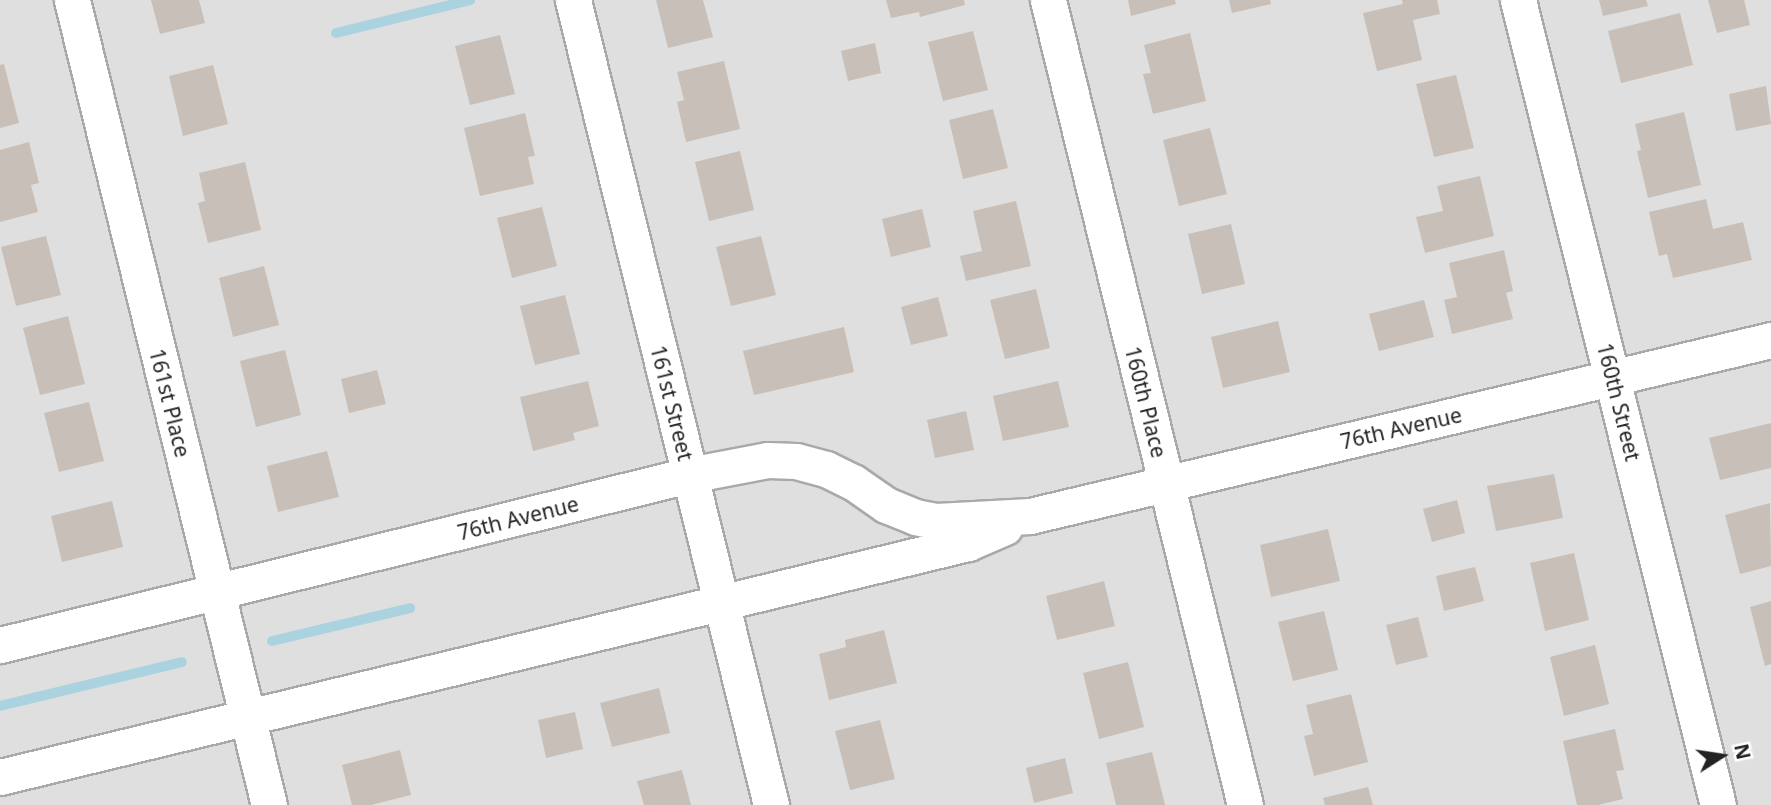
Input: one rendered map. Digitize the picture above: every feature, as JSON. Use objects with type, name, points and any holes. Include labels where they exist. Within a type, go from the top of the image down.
[{"type":"street","name":"161st Place","points":[[72,0],[269,805]]},
{"type":"street","name":"161st Street","points":[[573,0],[771,805]]},
{"type":"street","name":"160th Place","points":[[1048,0],[1245,805]]},
{"type":"street","name":"160th Street","points":[[1518,0],[1718,805]]},
{"type":"street","name":"76th Avenue","points":[[0,645],[689,475],[768,460],[796,461],[826,469],[853,482],[886,505],[915,517],[936,521],[1030,516],[1771,340]]},
{"type":"street","name":"76th Avenue","points":[[0,777],[968,543],[1030,516]]},
{"type":"shaded area","points":[[0,0],[1771,0],[1771,805],[0,805]]},
{"type":"building","points":[[151,0],[199,0],[205,23],[160,34]]},
{"type":"building","points":[[656,0],[703,0],[713,37],[668,48]]},
{"type":"building","points":[[886,0],[964,0],[965,5],[920,17],[919,12],[891,18]]},
{"type":"building","points":[[1128,0],[1175,0],[1176,4],[1131,16]]},
{"type":"building","points":[[1229,0],[1270,0],[1271,4],[1232,13]]},
{"type":"building","points":[[1402,0],[1437,0],[1440,14],[1413,20],[1422,60],[1377,71],[1363,13],[1403,4]]},
{"type":"building","points":[[1599,0],[1646,0],[1648,6],[1603,16]]},
{"type":"building","points":[[1708,0],[1744,0],[1750,25],[1717,33]]},
{"type":"building","points":[[1680,13],[1693,65],[1621,83],[1608,31]]},
{"type":"building","points":[[973,31],[988,90],[943,101],[928,42]]},
{"type":"building","points":[[1190,33],[1206,101],[1153,114],[1143,74],[1151,73],[1144,45]]},
{"type":"building","points":[[500,35],[515,94],[470,105],[455,46]]},
{"type":"building","points":[[875,43],[881,73],[848,81],[841,51]]},
{"type":"building","points":[[724,61],[740,129],[686,142],[677,102],[684,100],[677,72]]},
{"type":"building","points":[[4,64],[19,123],[0,128],[0,65]]},
{"type":"building","points":[[213,65],[228,124],[183,136],[169,76]]},
{"type":"building","points":[[1456,75],[1474,148],[1434,157],[1416,84]]},
{"type":"building","points":[[1766,86],[1771,124],[1736,131],[1729,94]]},
{"type":"building","points":[[993,109],[1008,168],[963,179],[949,120]]},
{"type":"building","points":[[1684,112],[1701,185],[1648,198],[1637,151],[1641,150],[1635,124]]},
{"type":"building","points":[[525,113],[535,156],[528,157],[534,184],[480,196],[464,128]]},
{"type":"building","points":[[1210,128],[1227,194],[1179,206],[1163,140]]},
{"type":"building","points":[[29,142],[39,183],[31,185],[38,212],[0,222],[0,150]]},
{"type":"building","points":[[740,151],[754,210],[709,221],[695,162]]},
{"type":"building","points":[[245,162],[261,230],[208,243],[198,203],[205,201],[199,173]]},
{"type":"building","points":[[1480,176],[1494,236],[1425,253],[1416,217],[1443,211],[1437,186]]},
{"type":"building","points":[[1706,199],[1713,229],[1743,222],[1752,260],[1673,278],[1667,254],[1659,256],[1649,212]]},
{"type":"building","points":[[1016,201],[1031,266],[966,281],[960,256],[982,251],[973,211]]},
{"type":"building","points":[[542,207],[557,266],[512,278],[497,218]]},
{"type":"building","points":[[922,209],[931,247],[891,257],[882,219]]},
{"type":"building","points":[[1231,224],[1245,284],[1202,294],[1188,234]]},
{"type":"building","points":[[46,236],[61,295],[16,306],[1,247]]},
{"type":"building","points":[[761,236],[776,295],[731,306],[716,247]]},
{"type":"building","points":[[1504,250],[1513,291],[1506,293],[1513,319],[1452,334],[1444,300],[1457,297],[1449,263]]},
{"type":"building","points":[[264,266],[279,325],[233,337],[219,278]]},
{"type":"building","points":[[1036,289],[1050,348],[1005,359],[990,300]]},
{"type":"building","points":[[565,295],[580,354],[535,365],[520,306]]},
{"type":"building","points":[[938,297],[948,336],[911,345],[901,307]]},
{"type":"building","points":[[1424,300],[1434,337],[1379,351],[1369,314]]},
{"type":"building","points":[[68,316],[85,384],[40,395],[23,328]]},
{"type":"building","points":[[1278,321],[1290,372],[1223,388],[1211,337]]},
{"type":"building","points":[[844,327],[854,372],[754,395],[743,351]]},
{"type":"building","points":[[285,350],[301,415],[256,427],[240,361]]},
{"type":"building","points":[[377,370],[386,404],[349,413],[341,379]]},
{"type":"building","points":[[588,381],[599,426],[573,433],[575,440],[533,451],[520,397]]},
{"type":"building","points":[[1058,381],[1069,427],[1003,441],[993,396]]},
{"type":"building","points":[[89,402],[104,461],[59,472],[44,413]]},
{"type":"building","points":[[966,411],[974,450],[935,458],[927,420]]},
{"type":"building","points":[[1771,423],[1771,468],[1720,480],[1709,438]]},
{"type":"building","points":[[327,451],[339,497],[278,512],[267,466]]},
{"type":"building","points":[[1554,474],[1563,518],[1496,531],[1487,486]]},
{"type":"building","points":[[1457,500],[1465,533],[1432,542],[1423,509]]},
{"type":"building","points":[[112,501],[123,547],[62,562],[51,516]]},
{"type":"building","points":[[1770,503],[1771,566],[1740,574],[1725,515]]},
{"type":"building","points":[[1328,529],[1340,581],[1271,597],[1260,545]]},
{"type":"building","points":[[1574,553],[1589,620],[1545,631],[1530,563]]},
{"type":"building","points":[[1475,567],[1484,601],[1444,611],[1436,576]]},
{"type":"building","points":[[1104,581],[1115,626],[1057,640],[1046,596]]},
{"type":"building","points":[[1771,601],[1771,664],[1765,666],[1750,607]]},
{"type":"building","points":[[1324,611],[1338,670],[1293,681],[1278,622]]},
{"type":"building","points":[[1418,617],[1428,657],[1396,665],[1386,625]]},
{"type":"building","points":[[884,630],[897,683],[829,700],[819,654],[846,647],[845,640]]},
{"type":"building","points":[[1595,645],[1609,704],[1564,716],[1550,657]]},
{"type":"building","points":[[1128,662],[1144,727],[1099,739],[1083,673]]},
{"type":"building","points":[[659,688],[670,733],[612,747],[600,703]]},
{"type":"building","points":[[1351,694],[1368,762],[1314,776],[1304,736],[1313,734],[1306,705]]},
{"type":"building","points":[[575,712],[583,749],[546,758],[538,720]]},
{"type":"building","points":[[880,720],[895,779],[850,790],[835,731]]},
{"type":"building","points":[[1615,729],[1624,770],[1616,771],[1623,799],[1598,805],[1577,805],[1563,741]]},
{"type":"building","points":[[400,750],[411,795],[371,805],[352,805],[342,765]]},
{"type":"building","points":[[1152,752],[1165,805],[1116,805],[1106,763]]},
{"type":"building","points":[[1065,758],[1073,793],[1034,803],[1026,768]]},
{"type":"building","points":[[682,770],[691,805],[644,805],[637,781]]},
{"type":"building","points":[[1368,787],[1373,805],[1325,805],[1323,798]]},
{"type":"waterway","points":[[336,33],[470,0]]},
{"type":"waterway","points":[[272,641],[410,608]]},
{"type":"waterway","points":[[0,706],[182,662]]}]
